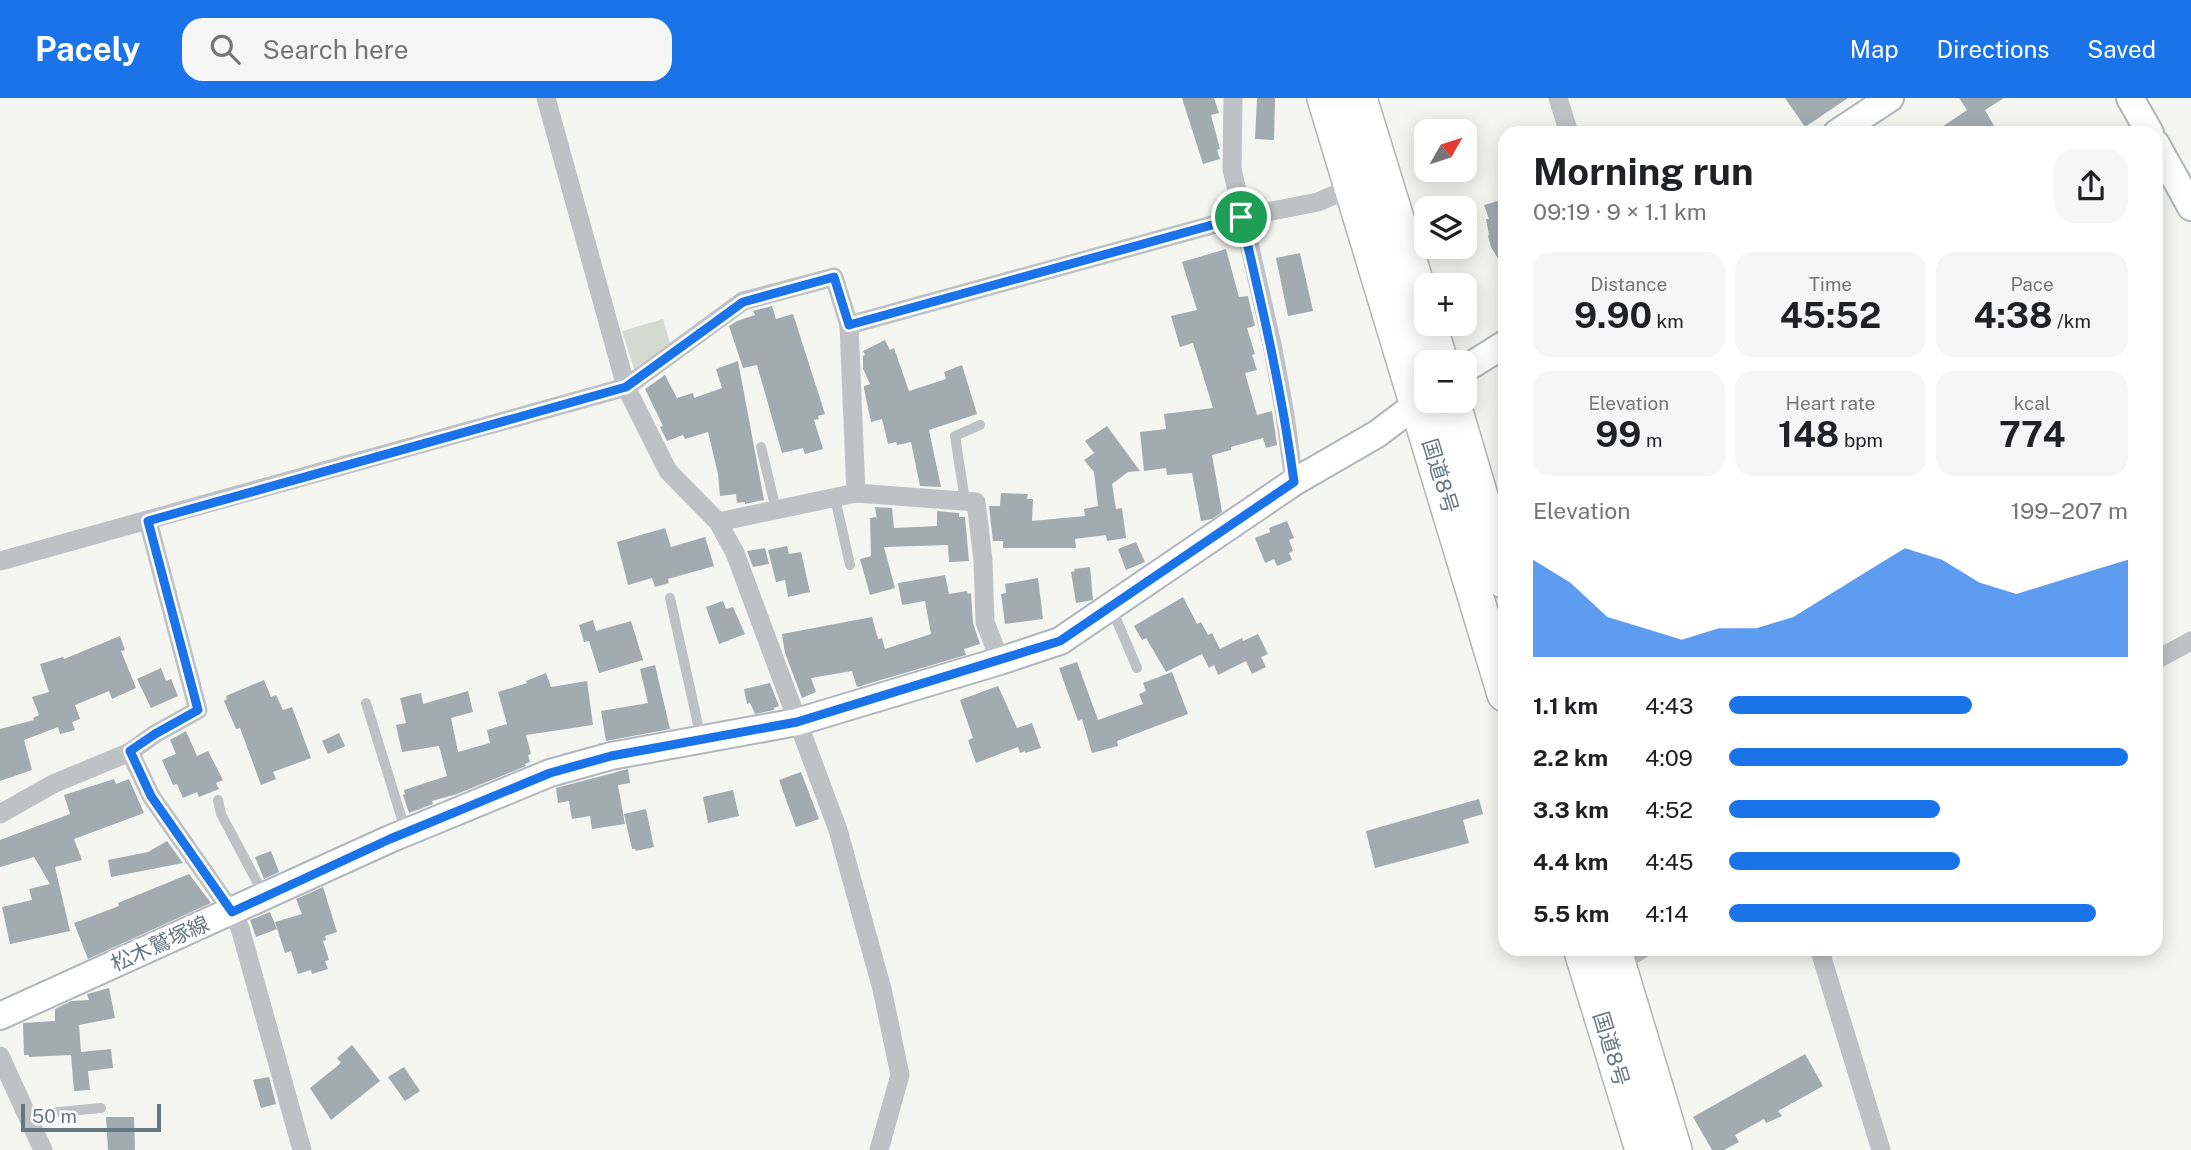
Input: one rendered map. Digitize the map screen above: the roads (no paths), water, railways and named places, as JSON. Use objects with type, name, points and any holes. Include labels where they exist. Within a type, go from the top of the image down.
[{"type":"highway","name":"国道8号","points":[[1325,98],[1353,187],[1414,351]]},
{"type":"highway","points":[[1359,98],[1414,277]]},
{"type":"highway","name":"国道8号","points":[[1435,413],[1498,666]]},
{"type":"highway","name":"国道8号","points":[[1437,413],[1498,564]]},
{"type":"highway","name":"国道8号","points":[[1583,956],[1643,1150]]},
{"type":"highway","name":"国道8号","points":[[1626,956],[1674,1150]]},
{"type":"main road","points":[[1848,126],[1890,98]]},
{"type":"main road","points":[[2130,98],[2146,126]]},
{"type":"main road","points":[[2163,157],[2191,207]]},
{"type":"main road","points":[[1477,362],[1498,348]]},
{"type":"main road","name":"松木鷲塚線","points":[[0,1016],[406,832],[550,773],[611,756],[797,722],[1060,641],[1294,482],[1414,411]]},
{"type":"street","points":[[546,98],[626,387],[668,471],[719,522],[735,553],[838,830],[881,989],[900,1075],[879,1150]]},
{"type":"street","points":[[1233,98],[1233,169],[1241,217],[1273,349],[1294,482]]},
{"type":"street","points":[[1558,98],[1567,126]]},
{"type":"street","points":[[849,325],[1241,217],[1318,202],[1353,187]]},
{"type":"street","points":[[0,561],[626,387],[743,302],[834,277],[849,325],[856,493]]},
{"type":"street","points":[[719,522],[856,493],[976,502],[983,560],[985,622],[1000,661]]},
{"type":"street","points":[[0,814],[53,784],[130,751],[198,710],[148,521]]},
{"type":"street","points":[[2163,656],[2191,641]]},
{"type":"street","points":[[130,751],[151,796],[232,912],[240,928],[302,1150]]},
{"type":"street","points":[[1821,956],[1881,1150]]},
{"type":"street","points":[[0,1056],[43,1150]]},
{"type":"lane","points":[[965,501],[955,436],[980,425]]},
{"type":"lane","points":[[761,447],[776,510]]},
{"type":"lane","points":[[835,498],[850,565]]},
{"type":"lane","points":[[670,598],[702,738]]},
{"type":"lane","points":[[1110,606],[1137,668]]},
{"type":"lane","points":[[366,703],[406,832]]},
{"type":"lane","points":[[218,800],[221,814],[265,897]]},
{"type":"lane","points":[[27,1115],[101,1108]]}]
